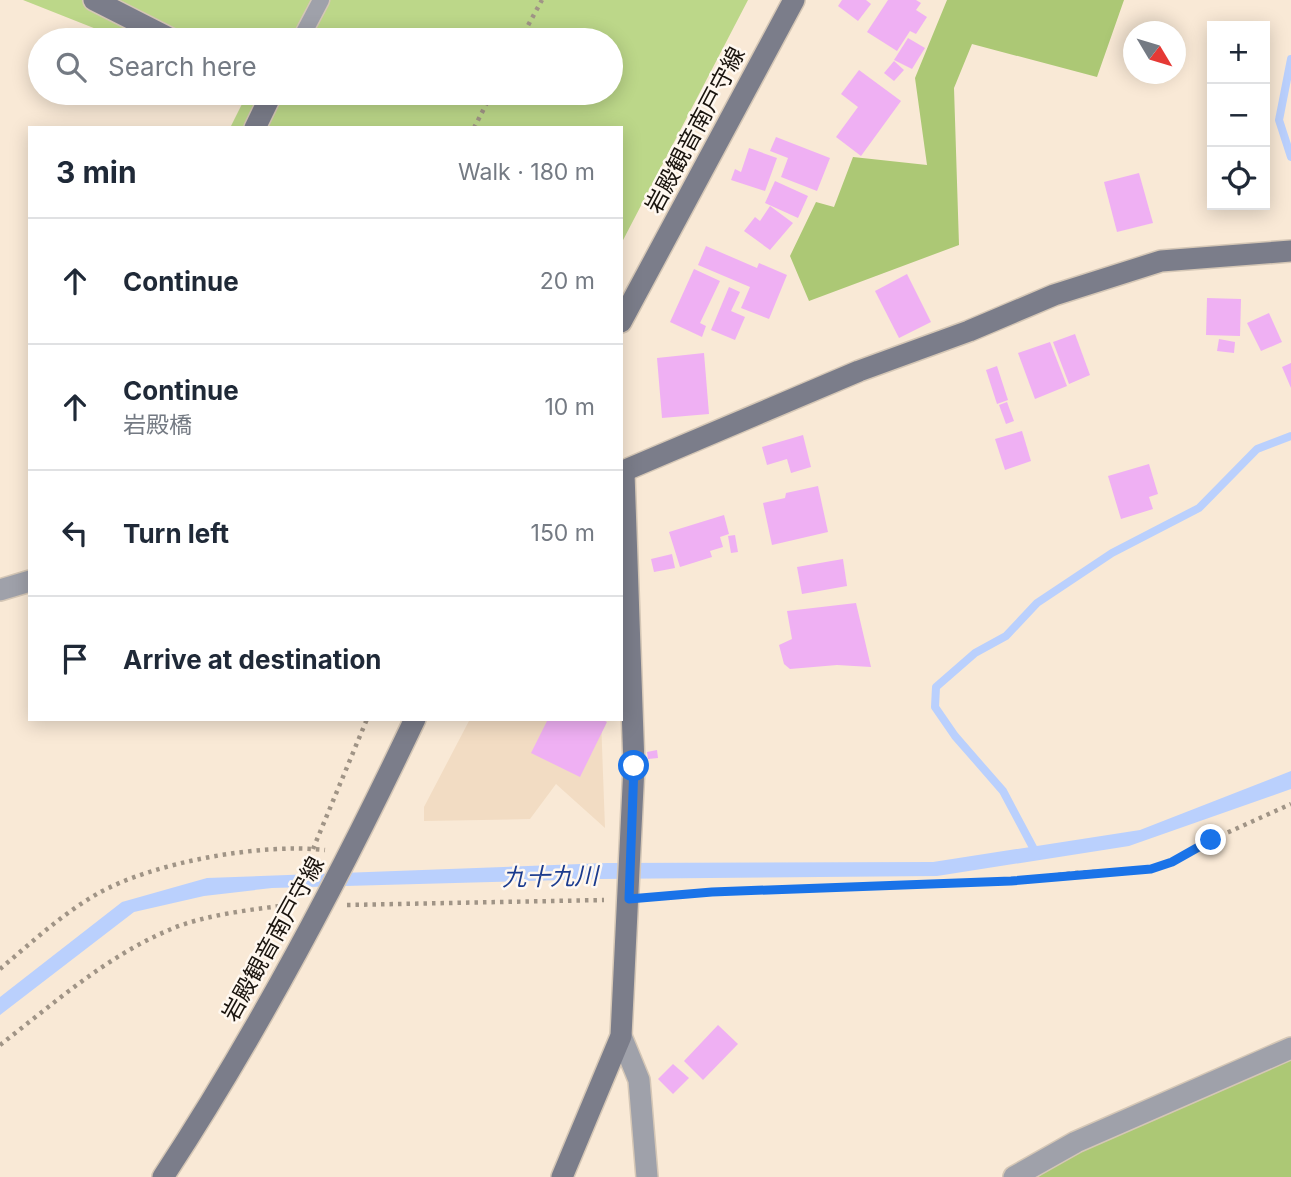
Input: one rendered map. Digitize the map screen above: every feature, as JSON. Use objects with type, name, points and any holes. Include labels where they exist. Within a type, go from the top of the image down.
[{"type":"street","points":[[94,0],[149,28]]},
{"type":"street","name":"岩殿観音南戸守線","points":[[623,319],[794,0]]},
{"type":"street","points":[[255,126],[265,105]]},
{"type":"street","points":[[562,1177],[621,1036],[634,766],[623,473],[859,371],[969,331],[1054,295],[1161,261],[1291,251]]},
{"type":"street","points":[[0,590],[28,582]]},
{"type":"street","name":"岩殿観音南戸守線","points":[[163,1177],[212,1102],[324,905],[354,849],[414,721]]},
{"type":"street","points":[[621,1036],[639,1080],[647,1177]]},
{"type":"street","points":[[1014,1177],[1076,1142],[1291,1048]]},
{"type":"lane","points":[[306,28],[321,0]]},
{"type":"path","points":[[527,28],[542,0]]},
{"type":"path","points":[[475,126],[486,105]]},
{"type":"path","points":[[313,849],[366,721]]},
{"type":"path","points":[[0,1045],[91,975],[170,929],[237,913],[296,904],[629,899],[712,892],[1011,881],[1151,869],[1172,862],[1211,840],[1291,804]]},
{"type":"path","points":[[0,969],[73,909],[100,892],[138,877],[222,853],[325,850]]},
{"type":"shaded area","points":[[469,721],[601,721],[605,828],[556,784],[530,819],[424,821],[424,807]]},
{"type":"green space","points":[[23,0],[748,0],[623,240],[623,126],[231,126],[242,105],[623,105],[623,28],[94,28]]},
{"type":"green space","points":[[947,0],[1124,0],[1097,77],[972,44],[954,88],[959,245],[809,301],[790,256],[816,202],[834,207],[853,157],[927,165],[915,78]]},
{"type":"green space","points":[[1291,1057],[1291,1177],[1038,1177],[1064,1159]]},
{"type":"water","name":"九十九川","points":[[1291,771],[1291,789],[1129,846],[937,876],[601,879],[272,888],[204,896],[134,912],[0,1015],[0,997],[122,902],[207,878],[607,863],[933,862],[1140,830]]},
{"type":"building","points":[[842,0],[866,0],[871,4],[858,21],[838,6]]},
{"type":"building","points":[[888,0],[916,0],[921,3],[916,10],[927,17],[916,34],[910,31],[897,51],[867,32]]},
{"type":"building","points":[[908,38],[925,48],[912,69],[894,60]]},
{"type":"building","points":[[894,61],[904,70],[894,81],[884,73]]},
{"type":"building","points":[[859,70],[901,101],[861,156],[836,137],[858,107],[841,94]]},
{"type":"building","points":[[776,137],[830,158],[817,191],[781,177],[788,158],[770,151]]},
{"type":"building","points":[[749,148],[777,158],[765,191],[731,180],[735,169],[741,172]]},
{"type":"building","points":[[1139,173],[1153,223],[1117,232],[1104,182]]},
{"type":"building","points":[[775,181],[808,196],[798,218],[765,203]]},
{"type":"building","points":[[770,206],[793,223],[770,250],[744,231],[755,217],[760,221]]},
{"type":"building","points":[[706,246],[757,268],[759,263],[787,275],[769,319],[741,308],[750,287],[698,265]]},
{"type":"building","points":[[694,269],[720,281],[700,323],[706,326],[702,337],[670,322]]},
{"type":"building","points":[[907,274],[931,322],[899,338],[875,291]]},
{"type":"building","points":[[729,287],[740,292],[731,311],[745,317],[735,340],[711,330]]},
{"type":"building","points":[[1207,298],[1241,299],[1240,336],[1206,335]]},
{"type":"building","points":[[1269,313],[1282,342],[1261,351],[1247,323]]},
{"type":"building","points":[[1075,334],[1090,375],[1069,384],[1053,342]]},
{"type":"building","points":[[1219,339],[1235,342],[1234,353],[1217,351]]},
{"type":"building","points":[[1050,342],[1067,386],[1035,399],[1018,353]]},
{"type":"building","points":[[704,353],[709,414],[662,418],[657,358]]},
{"type":"building","points":[[1291,363],[1291,388],[1282,367]]},
{"type":"building","points":[[997,366],[1008,400],[997,404],[986,370]]},
{"type":"building","points":[[1007,402],[1014,421],[1006,424],[999,405]]},
{"type":"building","points":[[1022,431],[1031,461],[1005,470],[995,439]]},
{"type":"building","points":[[803,435],[811,467],[791,473],[787,459],[767,465],[762,447]]},
{"type":"building","points":[[1149,464],[1158,494],[1149,497],[1153,509],[1121,519],[1108,476]]},
{"type":"building","points":[[818,486],[828,532],[772,545],[763,503],[785,498],[786,493]]},
{"type":"building","points":[[724,515],[729,534],[720,537],[723,547],[710,551],[712,557],[680,567],[669,532]]},
{"type":"building","points":[[735,535],[738,552],[731,553],[728,536]]},
{"type":"building","points":[[672,554],[675,568],[654,572],[651,559]]},
{"type":"building","points":[[843,559],[847,586],[802,594],[797,567]]},
{"type":"building","points":[[856,603],[871,667],[837,665],[790,669],[784,664],[779,645],[792,639],[787,611]]},
{"type":"building","points":[[547,721],[607,722],[580,777],[531,753]]},
{"type":"building","points":[[657,750],[658,758],[648,759],[647,752]]},
{"type":"building","points":[[718,1025],[738,1044],[703,1080],[684,1061]]},
{"type":"building","points":[[673,1064],[689,1078],[673,1094],[658,1079]]},
{"type":"waterway","points":[[1291,59],[1279,120],[1291,157]]},
{"type":"waterway","points":[[1037,855],[1003,791],[955,736],[935,707],[936,687],[975,653],[1006,636],[1037,603],[1112,553],[1199,508],[1257,449],[1291,436]]},
{"type":"route","points":[[634,766],[629,899],[712,892],[1011,881],[1074,873],[1151,869],[1172,862],[1211,840]]}]
